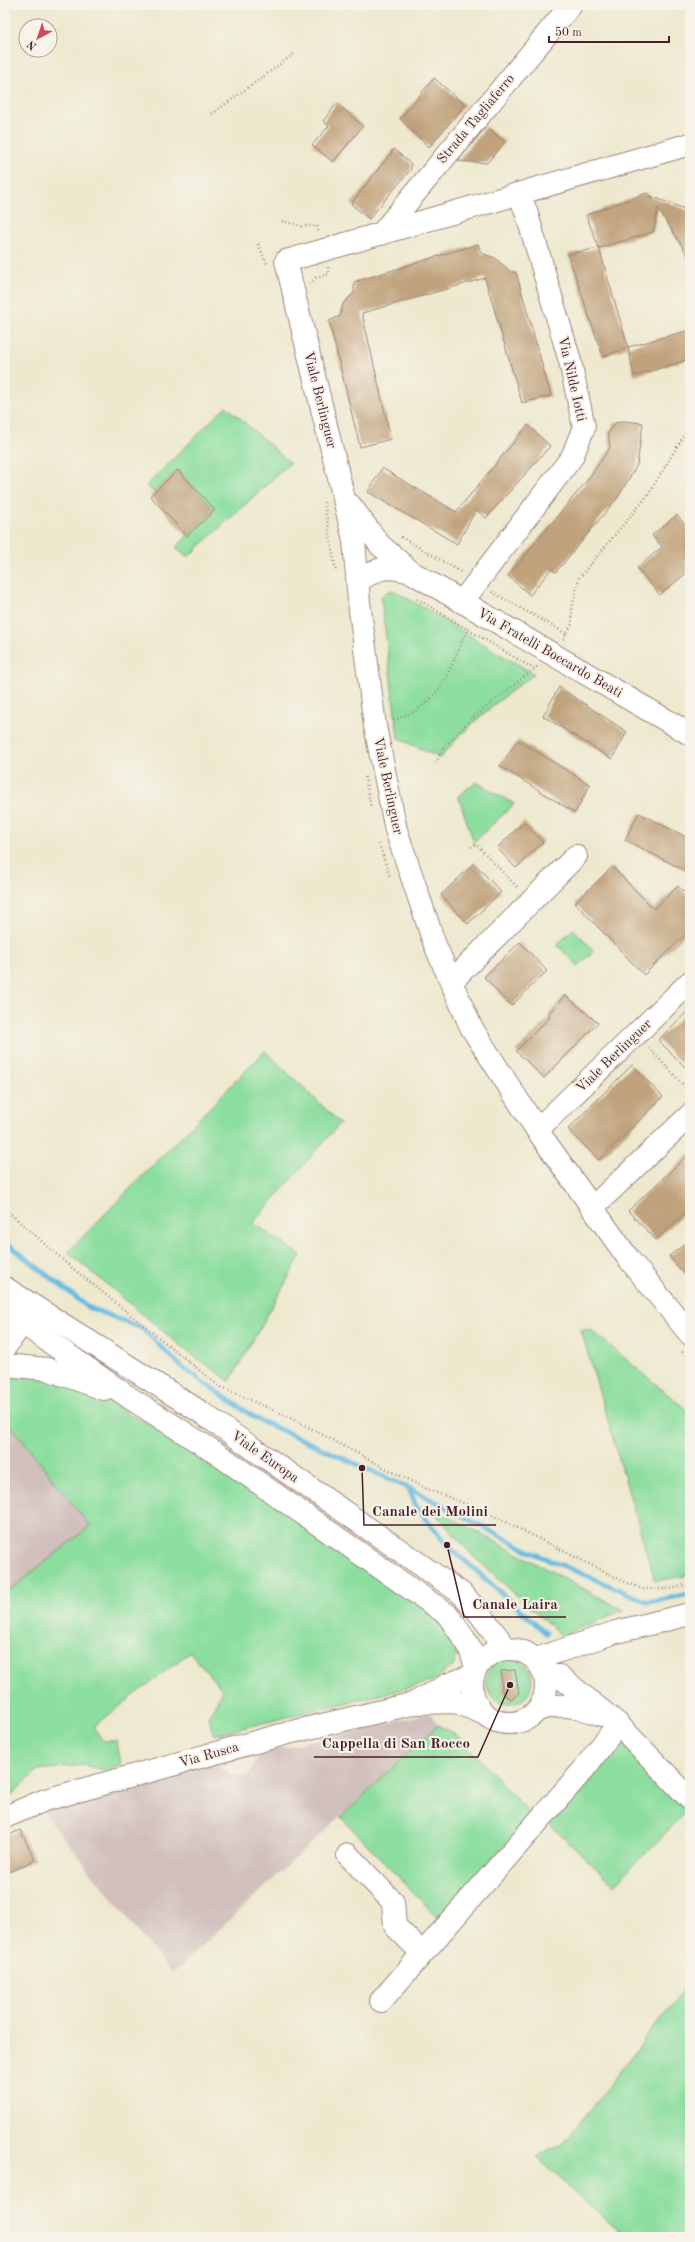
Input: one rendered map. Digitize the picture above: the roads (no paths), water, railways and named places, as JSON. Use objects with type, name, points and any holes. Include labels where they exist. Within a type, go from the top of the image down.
[{"type":"street","name":"Strada Tagliaferro","points":[[381,234],[571,5]]},
{"type":"street","points":[[381,234],[687,144]]},
{"type":"street","name":"Via Nilde Iotti","points":[[470,614],[484,587],[572,457],[584,428],[570,361],[526,211],[519,194]]},
{"type":"street","name":"Viale Berlinguer","points":[[381,234],[277,264],[332,493],[355,549],[359,581],[359,602],[375,726],[396,830],[435,945],[471,1027],[537,1130],[685,1341]]},
{"type":"street","name":"Via Fratelli Boccardo Beati","points":[[332,493],[389,540],[411,572]]},
{"type":"street","points":[[355,549],[367,544],[389,540]]},
{"type":"street","name":"Via Fratelli Boccardo Beati","points":[[355,549],[370,564],[384,568],[393,567],[411,572],[470,614],[550,653],[690,734]]},
{"type":"street","points":[[359,581],[375,570],[384,568]]},
{"type":"street","points":[[451,982],[576,856]]},
{"type":"street","name":"Viale Berlinguer","points":[[537,1130],[690,982]]},
{"type":"street","points":[[592,1208],[690,1115]]},
{"type":"street","name":"Viale Europa","points":[[5,1288],[15,1315],[130,1398],[219,1456],[448,1615],[469,1646],[474,1671]]},
{"type":"street","points":[[5,1347],[15,1315]]},
{"type":"street","name":"Viale Europa","points":[[15,1315],[202,1413],[461,1593],[478,1610],[506,1648]]},
{"type":"street","points":[[5,1365],[47,1369],[130,1398]]},
{"type":"street","points":[[541,1668],[616,1632],[690,1614]]},
{"type":"street","points":[[615,1721],[579,1708],[552,1705],[538,1710],[528,1718],[517,1723],[505,1723],[493,1720],[483,1713],[473,1695],[474,1671],[484,1657],[494,1651],[506,1648],[517,1649],[527,1653],[541,1668],[559,1676],[615,1721],[690,1799]]},
{"type":"street","points":[[538,1710],[544,1700],[547,1688],[541,1668]]},
{"type":"street","name":"Via Rusca","points":[[416,1703],[474,1671]]},
{"type":"street","name":"Via Rusca","points":[[5,1817],[45,1800],[288,1733],[416,1703],[456,1702],[483,1713]]},
{"type":"street","points":[[381,2000],[584,1768],[615,1721]]},
{"type":"street","points":[[348,1855],[393,1902],[395,1926],[422,1953]]},
{"type":"waterway","points":[[5,1242],[88,1307],[141,1328],[184,1369],[257,1419],[409,1488],[533,1553],[648,1602],[690,1594]]},
{"type":"waterway","points":[[409,1488],[416,1506],[447,1545],[546,1633]]},
{"type":"place","name":"Canale dei Molini","points":[[362,1468]]},
{"type":"place","name":"Canale Laira","points":[[447,1545]]},
{"type":"place","name":"Cappella di San Rocco","points":[[510,1685]]}]
